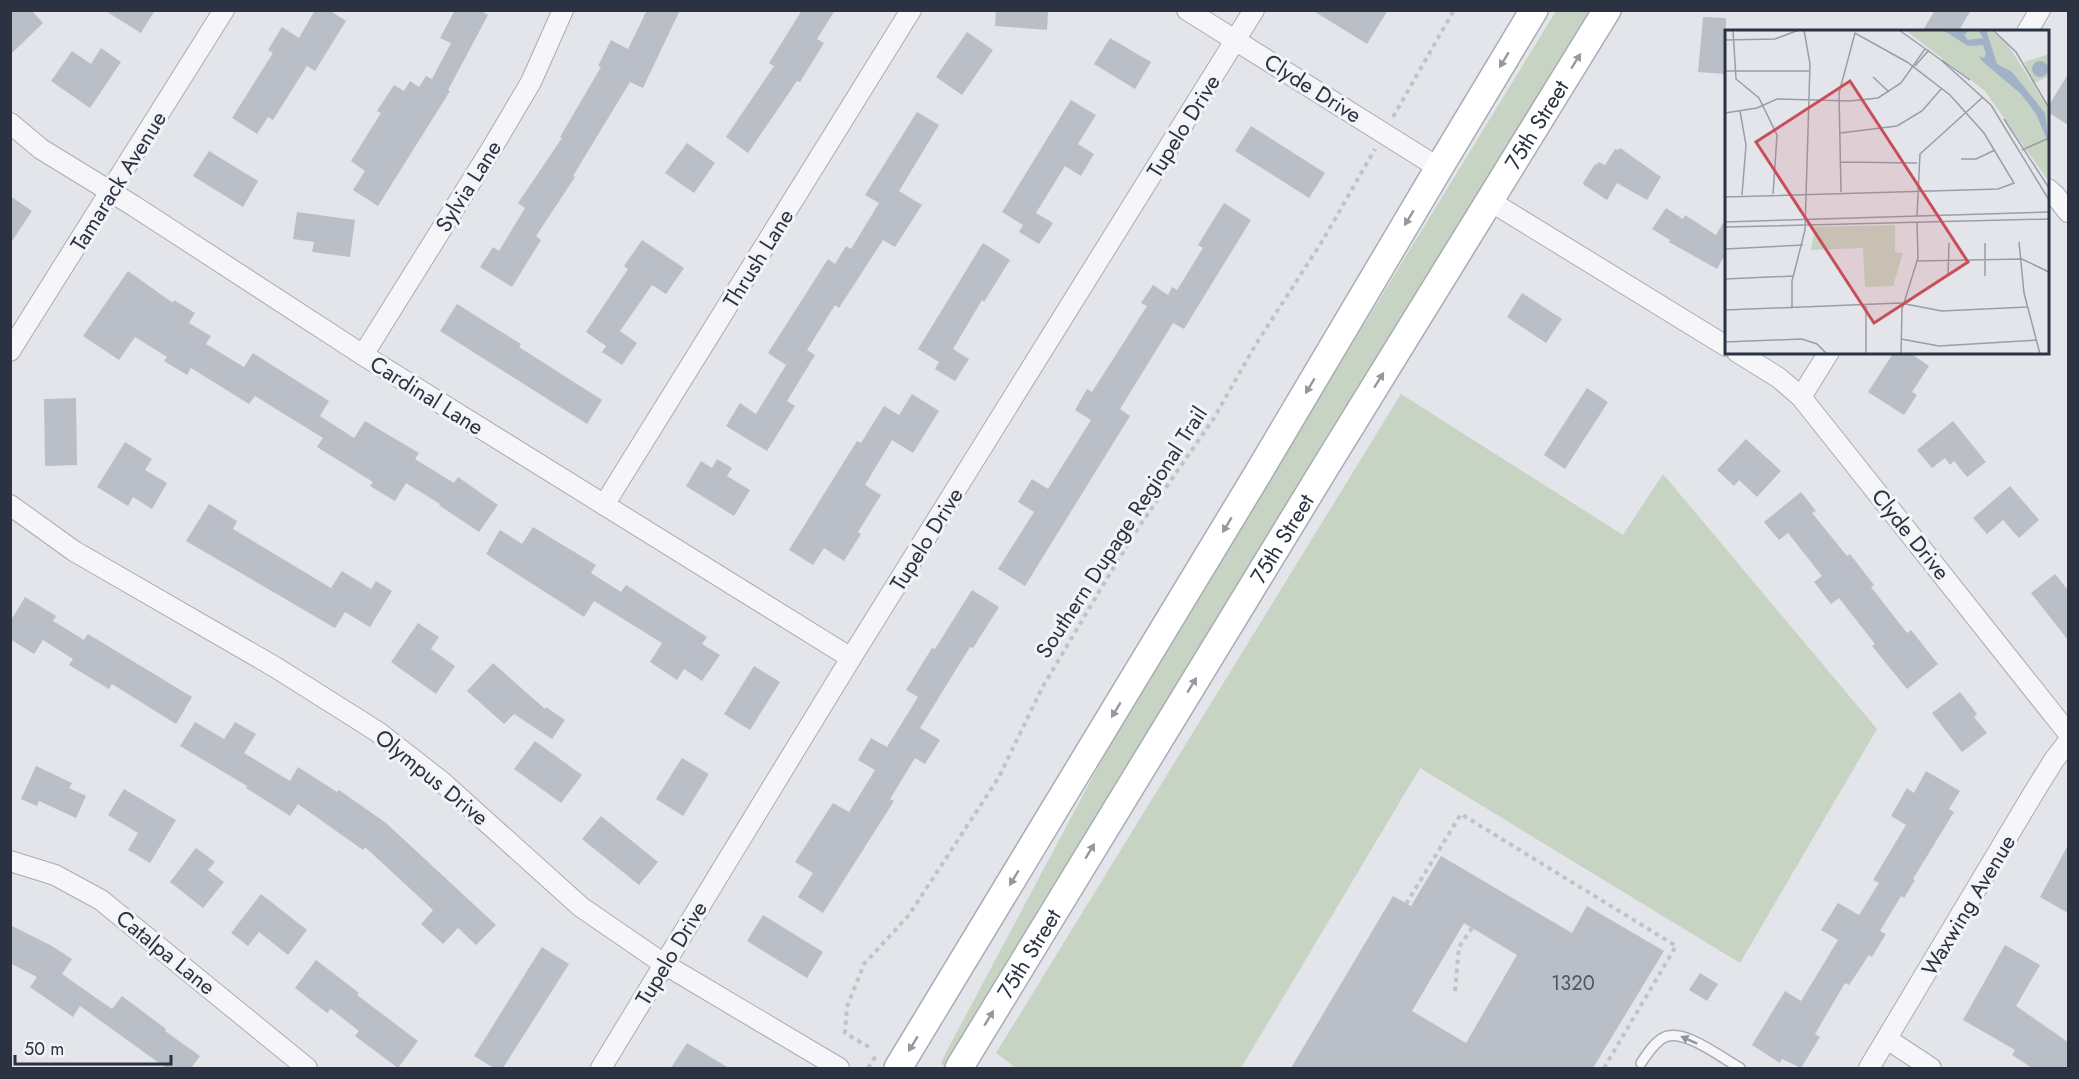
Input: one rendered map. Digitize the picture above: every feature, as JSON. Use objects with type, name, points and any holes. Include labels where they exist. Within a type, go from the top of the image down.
[{"type":"main road","points":[[888,1061],[1257,475],[1534,10]]},
{"type":"main road","name":"75th Street","points":[[959,1068],[1313,486],[1607,10]]},
{"type":"street","name":"Tamarack Avenue","points":[[10,351],[224,10]]},
{"type":"street","name":"Sylvia Lane","points":[[363,355],[531,82],[563,10]]},
{"type":"street","name":"Thrush Lane","points":[[604,505],[911,10]]},
{"type":"street","name":"Clyde Drive","points":[[1187,10],[1438,168]]},
{"type":"street","name":"Tupelo Drive","points":[[601,1068],[851,658],[1254,10]]},
{"type":"street","points":[[2028,30],[2040,10]]},
{"type":"street","name":"Cardinal Lane","points":[[10,123],[41,149],[363,355],[851,658]]},
{"type":"street","points":[[2049,190],[2068,212]]},
{"type":"street","points":[[1490,201],[1725,345]]},
{"type":"street","name":"Clyde Drive","points":[[1740,354],[1779,378],[1802,397],[2068,733]]},
{"type":"street","points":[[1802,397],[1828,354]]},
{"type":"street","name":"Olympus Drive","points":[[10,506],[74,551],[275,667],[378,732],[441,781],[581,907],[664,964],[838,1068]]},
{"type":"street","name":"Waxwing Avenue","points":[[1869,1068],[2036,789],[2068,742]]},
{"type":"street","name":"Catalpa Lane","points":[[10,861],[55,875],[101,900],[307,1068]]},
{"type":"street","points":[[1887,1040],[1931,1068]]},
{"type":"lane","points":[[1641,1063],[1653,1046],[1665,1036],[1678,1035],[1691,1039],[1740,1068]]},
{"type":"path","points":[[1392,119],[1454,10]]},
{"type":"path","name":"Southern Dupage Regional Trail","points":[[869,1047],[845,1033],[847,1007],[864,964],[909,915],[999,777],[1042,688],[1094,600],[1138,528],[1214,418],[1256,344],[1318,248],[1375,148]]},
{"type":"path","points":[[1406,904],[1461,814],[1676,946],[1604,1068]]},
{"type":"path","points":[[1455,990],[1459,947],[1472,928]]},
{"type":"path","points":[[868,1068],[888,1061]]},
{"type":"green space","points":[[1556,11],[1589,11],[943,1066],[941,1063],[943,1058],[1107,750],[1177,630]]},
{"type":"green space","points":[[1401,394],[1623,535],[1663,474],[1877,729],[1740,963],[1420,768],[1241,1068],[1016,1068],[996,1053]]},
{"type":"building","points":[[10,10],[31,10],[43,23],[10,55]]},
{"type":"building","points":[[104,10],[155,10],[141,33]]},
{"type":"building","points":[[315,10],[329,10],[346,21],[315,71],[307,66],[273,120],[268,117],[257,134],[232,118],[273,53],[268,50],[282,27],[299,38]]},
{"type":"building","points":[[455,10],[479,10],[488,15],[448,90],[450,91],[378,206],[353,190],[365,171],[351,161],[381,113],[377,111],[394,85],[404,91],[410,81],[419,87],[426,76],[432,79],[451,43],[440,38]]},
{"type":"building","points":[[647,10],[680,10],[643,88],[630,82],[573,176],[575,177],[536,236],[541,240],[512,287],[480,267],[493,247],[499,251],[525,208],[518,203],[562,138],[560,137],[601,67],[598,66],[611,40],[628,49]]},
{"type":"building","points":[[802,10],[835,10],[817,39],[824,43],[800,82],[797,81],[748,153],[726,137],[774,66],[769,63]]},
{"type":"building","points":[[996,10],[1048,10],[1047,30],[995,26]]},
{"type":"building","points":[[1312,10],[1388,10],[1367,44]]},
{"type":"building","points":[[1935,10],[1971,10],[1959,30],[1923,30]]},
{"type":"building","points":[[1703,17],[1726,18],[1725,74],[1698,72]]},
{"type":"building","points":[[967,32],[993,50],[962,95],[936,77]]},
{"type":"building","points":[[1110,38],[1151,62],[1135,89],[1094,64]]},
{"type":"building","points":[[101,48],[121,62],[90,108],[51,81],[72,51],[91,64]]},
{"type":"building","points":[[2068,74],[2068,125],[2049,113],[2049,105]]},
{"type":"building","points":[[1071,100],[1096,115],[1078,144],[1094,154],[1081,176],[1065,166],[1036,213],[1053,223],[1039,244],[1019,232],[1023,225],[1002,212]]},
{"type":"building","points":[[917,112],[939,125],[899,191],[922,205],[895,247],[883,240],[839,308],[835,305],[807,350],[815,355],[787,401],[795,406],[767,451],[726,426],[740,403],[756,414],[786,365],[768,353],[828,259],[835,264],[846,246],[851,249],[879,203],[865,195]]},
{"type":"building","points":[[1251,126],[1325,173],[1309,198],[1235,151]]},
{"type":"building","points":[[687,143],[715,163],[694,193],[665,173]]},
{"type":"building","points":[[1620,148],[1661,177],[1647,200],[1617,183],[1607,200],[1584,185],[1583,183],[1595,164],[1599,162],[1605,165],[1615,149]]},
{"type":"building","points":[[209,151],[258,181],[243,207],[193,176]]},
{"type":"building","points":[[10,196],[32,211],[10,244]]},
{"type":"building","points":[[1224,203],[1251,220],[1184,329],[1173,323],[1120,409],[1130,416],[1025,586],[998,569],[1034,512],[1018,502],[1032,479],[1048,489],[1091,420],[1075,410],[1087,389],[1092,392],[1147,306],[1141,303],[1153,285],[1168,295],[1172,287],[1177,290],[1203,248],[1198,245]]},
{"type":"building","points":[[1666,208],[1683,219],[1685,215],[1716,235],[1725,220],[1725,255],[1717,269],[1669,242],[1670,240],[1652,229]]},
{"type":"building","points":[[297,212],[355,220],[350,257],[312,252],[314,242],[293,239]]},
{"type":"building","points":[[642,240],[684,268],[666,294],[652,285],[620,331],[637,343],[622,365],[602,352],[606,346],[586,332],[628,269],[624,266]]},
{"type":"building","points":[[983,243],[1010,260],[984,302],[982,300],[953,349],[969,359],[955,381],[935,369],[939,362],[918,349]]},
{"type":"building","points":[[128,271],[173,303],[174,300],[195,313],[189,323],[211,336],[206,344],[244,367],[253,353],[329,401],[320,416],[354,438],[365,421],[419,453],[415,459],[454,483],[458,477],[498,505],[479,532],[406,483],[395,501],[370,486],[373,482],[317,447],[323,438],[255,396],[249,404],[191,368],[187,375],[164,361],[167,357],[135,337],[119,360],[83,336]]},
{"type":"building","points":[[1522,293],[1562,319],[1546,343],[1507,317]]},
{"type":"building","points":[[457,304],[521,344],[519,347],[602,400],[587,424],[440,331]]},
{"type":"building","points":[[1893,354],[1912,354],[1929,366],[1912,392],[1917,395],[1904,415],[1868,392]]},
{"type":"building","points":[[1587,388],[1608,402],[1565,469],[1544,455]]},
{"type":"building","points":[[912,394],[939,411],[913,453],[892,440],[865,485],[881,495],[858,532],[861,534],[844,561],[824,548],[813,565],[789,550],[857,441],[861,443],[884,406],[899,415]]},
{"type":"building","points":[[76,398],[77,465],[45,466],[44,399]]},
{"type":"building","points":[[1953,421],[1986,462],[1967,477],[1954,461],[1950,465],[1945,458],[1932,468],[1917,450]]},
{"type":"building","points":[[1746,439],[1781,471],[1757,497],[1739,480],[1734,486],[1717,470]]},
{"type":"building","points":[[125,442],[152,459],[145,470],[167,483],[152,509],[133,497],[128,506],[97,487]]},
{"type":"building","points":[[717,459],[732,468],[727,476],[750,490],[734,516],[686,486],[701,461],[712,468]]},
{"type":"building","points":[[2010,486],[2039,520],[2019,538],[2003,520],[1987,534],[1973,518]]},
{"type":"building","points":[[1801,492],[1816,511],[1812,513],[1847,556],[1850,554],[1874,585],[1871,587],[1907,633],[1911,630],[1938,664],[1907,689],[1872,646],[1875,644],[1839,598],[1831,604],[1814,582],[1822,576],[1788,533],[1779,540],[1764,522]]},
{"type":"building","points":[[209,504],[237,521],[233,529],[331,588],[342,571],[371,589],[376,581],[392,591],[370,627],[345,612],[335,628],[186,541]]},
{"type":"building","points":[[533,527],[596,565],[591,573],[621,592],[626,585],[707,637],[702,644],[720,655],[702,681],[684,669],[677,680],[650,662],[662,643],[594,601],[584,617],[486,554],[500,530],[522,544]]},
{"type":"building","points":[[2055,574],[2068,590],[2068,640],[2031,593]]},
{"type":"building","points":[[972,590],[999,607],[973,648],[970,647],[920,728],[940,740],[925,764],[915,758],[890,799],[894,801],[823,913],[798,897],[813,873],[795,862],[833,803],[849,812],[875,770],[858,760],[871,738],[887,747],[918,697],[906,690]]},
{"type":"building","points":[[25,597],[56,616],[53,621],[84,640],[88,634],[192,697],[176,724],[112,684],[109,689],[69,665],[73,659],[43,640],[34,654],[10,639],[10,622]]},
{"type":"building","points":[[418,623],[439,637],[431,649],[455,666],[436,694],[391,662]]},
{"type":"building","points":[[493,663],[545,709],[546,707],[565,720],[552,739],[514,714],[504,724],[467,691]]},
{"type":"building","points":[[754,666],[780,682],[750,730],[724,714]]},
{"type":"building","points":[[1960,692],[1977,714],[1974,717],[1987,733],[1962,752],[1932,713]]},
{"type":"building","points":[[195,722],[224,739],[235,722],[256,734],[244,753],[290,781],[298,767],[337,792],[339,790],[386,823],[496,925],[476,945],[458,928],[443,944],[421,924],[433,910],[365,847],[363,850],[298,804],[290,816],[246,788],[247,786],[180,746]]},
{"type":"building","points":[[535,741],[582,775],[561,803],[514,769]]},
{"type":"building","points":[[682,758],[709,774],[683,816],[656,799]]},
{"type":"building","points":[[36,766],[72,783],[69,788],[86,796],[76,818],[39,801],[37,806],[21,799]]},
{"type":"building","points":[[1926,771],[1960,791],[1949,809],[1954,812],[1904,898],[1901,896],[1880,931],[1886,934],[1872,957],[1869,955],[1849,985],[1845,983],[1815,1034],[1820,1037],[1801,1068],[1782,1059],[1780,1063],[1752,1045],[1785,991],[1801,1001],[1838,940],[1821,930],[1838,903],[1859,915],[1879,883],[1873,880],[1906,825],[1891,816],[1907,788],[1914,793]]},
{"type":"building","points":[[124,789],[176,820],[150,863],[128,850],[138,833],[108,815]]},
{"type":"building","points":[[601,816],[658,862],[639,885],[582,839]]},
{"type":"building","points":[[2068,845],[2068,913],[2040,897]]},
{"type":"building","points":[[196,848],[215,862],[208,870],[224,882],[203,908],[170,882]]},
{"type":"building","points":[[1441,856],[1572,933],[1587,906],[1664,951],[1593,1068],[1291,1068],[1393,896],[1411,906]],"holes":[[[1464,923],[1517,955],[1466,1043],[1412,1011]]]},
{"type":"building","points":[[261,894],[307,930],[288,955],[259,932],[248,946],[231,933]]},
{"type":"building","points":[[763,915],[823,952],[807,978],[747,941]]},
{"type":"building","points":[[10,925],[72,959],[62,974],[112,1009],[122,996],[200,1056],[191,1068],[166,1068],[80,1006],[73,1017],[30,987],[37,977],[10,963]]},
{"type":"building","points":[[2005,945],[2040,965],[2016,1006],[2068,1042],[2068,1068],[2032,1068],[2012,1055],[2015,1050],[1963,1020]]},
{"type":"building","points":[[542,947],[569,964],[503,1068],[494,1068],[474,1056]]},
{"type":"building","points":[[316,960],[359,993],[357,995],[418,1041],[398,1068],[355,1036],[359,1031],[331,1009],[327,1013],[295,988]]},
{"type":"building","points":[[1700,973],[1718,984],[1707,1001],[1689,990]]},
{"type":"building","points":[[687,1043],[729,1068],[671,1068]]}]
